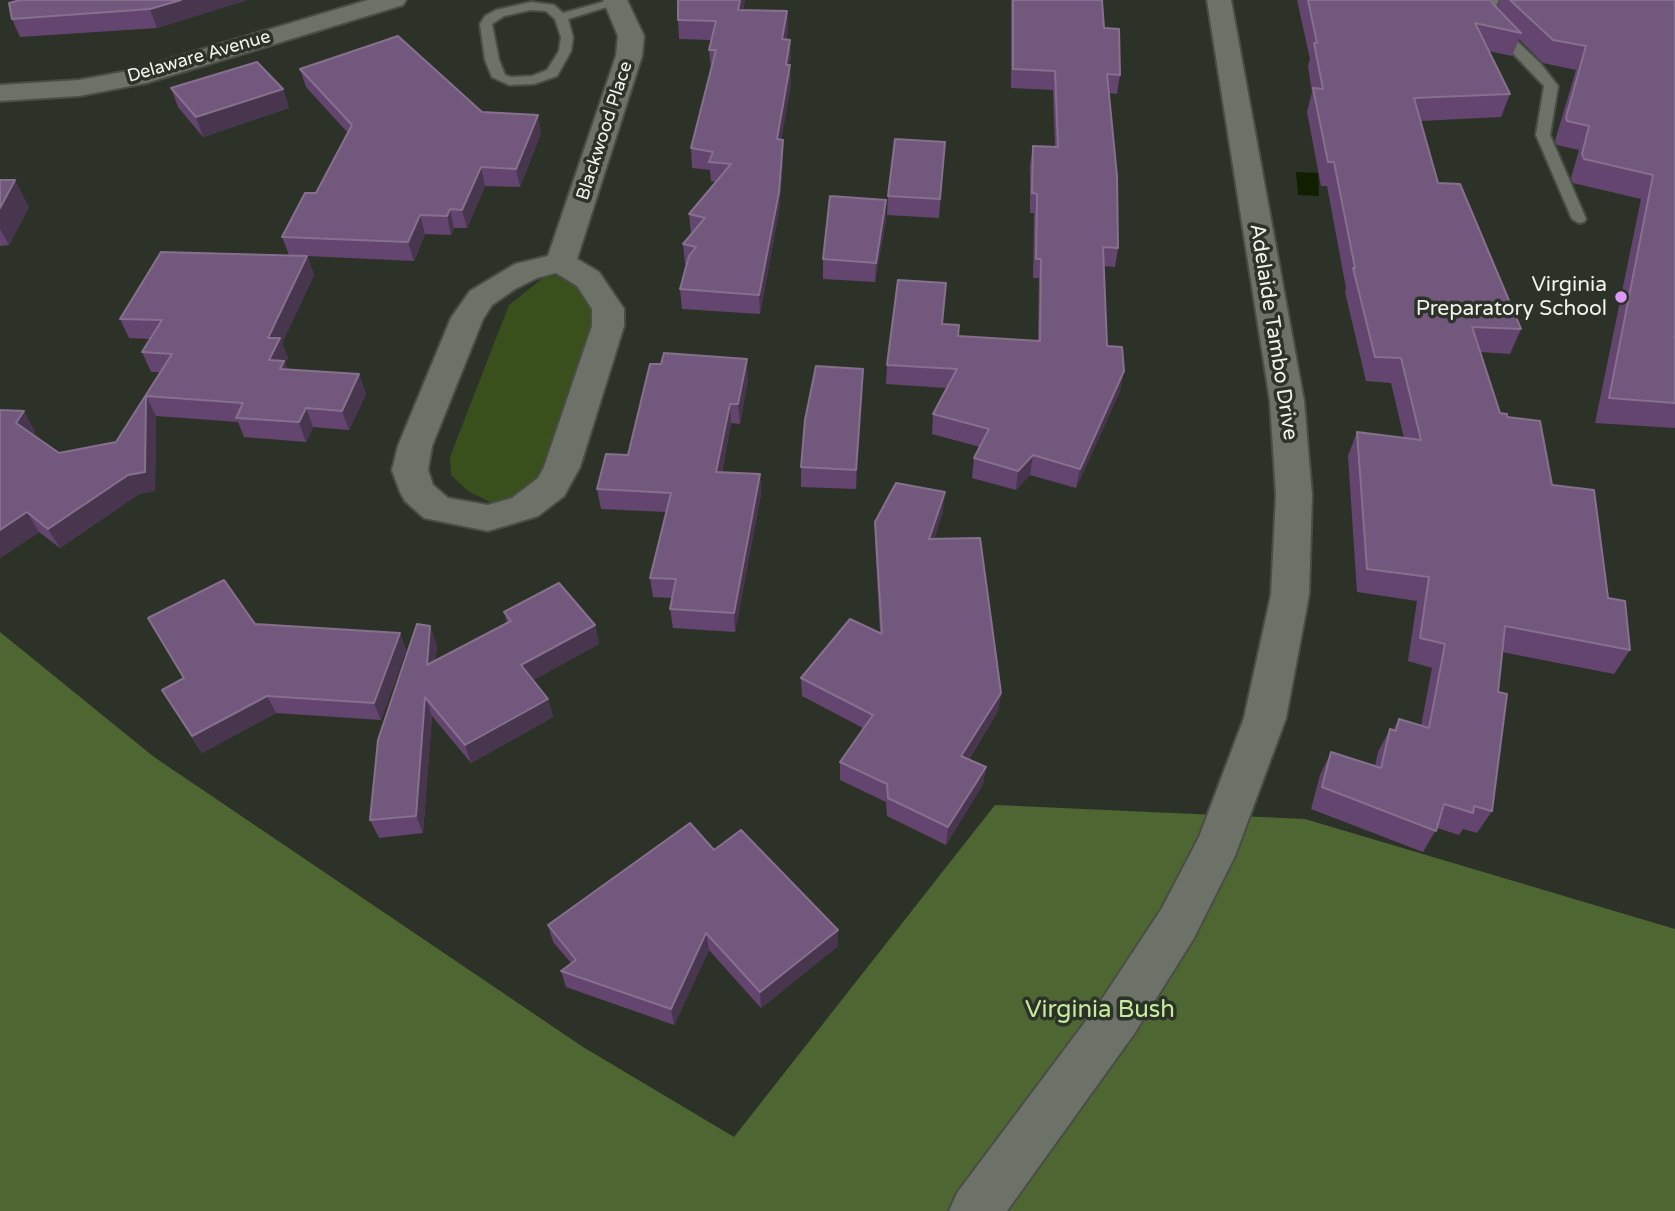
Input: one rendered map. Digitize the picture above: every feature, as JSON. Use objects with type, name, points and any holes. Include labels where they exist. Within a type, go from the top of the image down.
[{"type":"street","name":"Delaware Avenue","points":[[0,93],[79,88],[137,77],[394,0]]},
{"type":"street","name":"Adelaide Tambo Drive","points":[[975,1211],[1117,1018],[1178,923],[1219,842],[1265,718],[1290,595],[1294,495],[1287,401],[1219,0]]},
{"type":"street","name":"Blackwood Place","points":[[561,262],[629,56],[631,36],[616,1]]},
{"type":"street","points":[[561,262],[588,279],[608,309],[608,326],[562,467],[551,487],[525,507],[488,517],[437,509],[418,492],[410,470],[415,446],[467,317],[481,298],[504,282],[526,271],[561,262]]},
{"type":"lane","points":[[1493,0],[1487,13],[1493,26],[1535,66],[1551,86],[1543,135],[1579,219]]},
{"type":"lane","points":[[561,17],[616,1]]},
{"type":"lane","points":[[531,6],[550,8],[561,17],[567,37],[565,51],[552,73],[534,80],[509,81],[499,77],[492,60],[486,24],[489,19],[510,10],[531,6]]},
{"type":"shaded area","points":[[1296,172],[1318,173],[1319,196],[1298,195]]},
{"type":"shaded area","points":[[581,272],[597,279],[622,305],[584,462],[542,496],[494,504],[468,491],[451,475],[450,457],[509,305],[543,278]]},
{"type":"green space","name":"Virginia Bush","points":[[0,632],[154,757],[583,1047],[734,1137],[995,805],[1305,819],[1675,929],[1675,1211],[0,1211]]},
{"type":"building","points":[[20,0],[181,0],[150,9],[12,19],[9,3]]},
{"type":"building","points":[[678,0],[740,0],[738,10],[787,11],[782,39],[790,40],[786,65],[790,65],[777,139],[783,140],[779,192],[759,295],[680,289],[689,256],[696,247],[683,244],[705,218],[689,214],[731,164],[709,162],[713,152],[691,148],[716,50],[709,50],[716,21],[678,20]]},
{"type":"building","points":[[1013,0],[1102,0],[1104,28],[1119,29],[1120,75],[1107,74],[1117,176],[1118,248],[1103,247],[1107,346],[1122,347],[1124,371],[1080,469],[1033,455],[1018,471],[974,458],[989,429],[933,414],[957,369],[887,365],[898,280],[946,283],[942,324],[959,325],[958,336],[1040,341],[1041,259],[1036,259],[1037,194],[1032,193],[1033,146],[1058,147],[1055,71],[1013,69]]},
{"type":"building","points":[[1308,0],[1491,0],[1521,33],[1475,23],[1510,94],[1414,98],[1438,183],[1460,184],[1521,329],[1472,327],[1500,413],[1507,414],[1507,417],[1540,421],[1552,485],[1594,490],[1608,598],[1625,601],[1630,650],[1505,626],[1498,692],[1507,694],[1492,811],[1474,806],[1473,813],[1444,804],[1436,831],[1322,787],[1331,752],[1381,768],[1390,729],[1396,731],[1399,719],[1429,728],[1445,644],[1420,638],[1429,577],[1367,569],[1357,432],[1421,440],[1401,358],[1375,357],[1353,268],[1334,162],[1328,162],[1313,88],[1323,89]]},
{"type":"building","points":[[1510,0],[1675,0],[1675,403],[1609,398],[1653,175],[1584,159],[1582,154],[1589,126],[1567,121],[1566,117],[1586,46],[1553,40]]},
{"type":"building","points":[[398,36],[482,112],[538,115],[516,169],[481,167],[462,210],[450,209],[447,216],[420,215],[408,242],[282,237],[305,193],[316,193],[352,125],[300,69]]},
{"type":"building","points":[[257,62],[283,89],[196,117],[171,88]]},
{"type":"building","points":[[895,139],[945,142],[940,199],[888,196]]},
{"type":"building","points":[[0,180],[15,180],[0,208]]},
{"type":"building","points":[[830,196],[886,200],[876,263],[823,259]]},
{"type":"building","points":[[161,252],[307,256],[268,338],[280,338],[269,360],[284,361],[280,369],[359,374],[342,411],[306,408],[299,422],[236,418],[243,403],[146,396],[145,472],[128,475],[48,529],[27,512],[0,530],[0,410],[24,411],[16,423],[59,453],[116,442],[172,354],[142,352],[162,320],[120,319]]},
{"type":"building","points":[[664,353],[747,359],[738,404],[730,404],[716,472],[760,474],[734,613],[670,609],[676,579],[650,578],[671,493],[597,489],[606,454],[628,455],[650,364],[661,364]]},
{"type":"building","points":[[816,366],[863,369],[856,470],[801,467],[805,420]]},
{"type":"building","points":[[896,483],[945,492],[929,539],[980,538],[1001,693],[961,756],[986,767],[948,827],[888,798],[887,784],[840,762],[873,715],[801,678],[850,619],[882,634],[875,522]]},
{"type":"building","points":[[224,580],[255,624],[400,633],[374,703],[267,696],[192,736],[162,690],[184,678],[148,618]]},
{"type":"building","points":[[559,583],[595,625],[521,665],[548,699],[465,745],[425,697],[416,816],[370,820],[378,740],[417,624],[430,626],[427,665],[511,621],[504,612]]},
{"type":"building","points":[[690,823],[714,850],[741,830],[838,930],[760,992],[706,933],[671,1009],[561,971],[576,960],[548,925]]},
{"type":"place","name":"Virginia Preparatory School","points":[[1621,297]]}]
